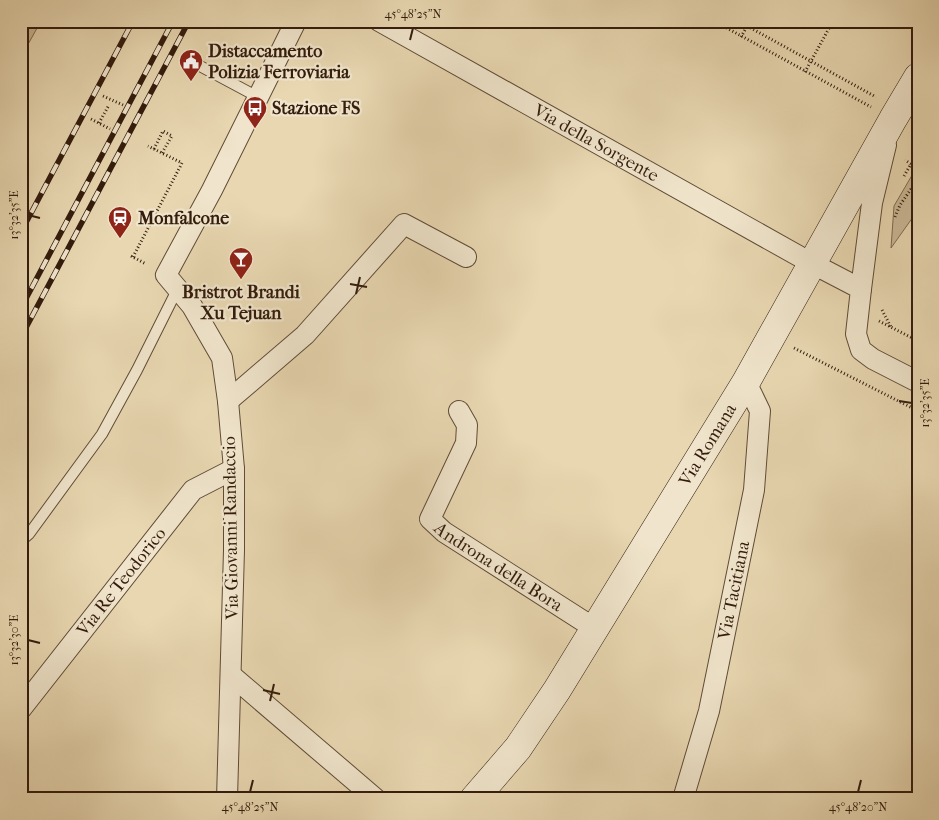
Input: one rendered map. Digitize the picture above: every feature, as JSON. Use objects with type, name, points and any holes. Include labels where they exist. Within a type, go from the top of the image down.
[{"type":"street","points":[[172,282],[212,190],[296,21]]},
{"type":"street","name":"Via della Sorgente","points":[[378,21],[861,289]]},
{"type":"street","name":"Via Romana","points":[[474,799],[518,748],[557,690],[746,382],[813,264],[885,109],[918,76]]},
{"type":"street","points":[[885,109],[856,334],[861,350],[873,359],[918,382]]},
{"type":"street","points":[[228,401],[304,335],[404,224],[466,257]]},
{"type":"street","name":"Via Giovanni Randaccio","points":[[172,282],[192,306],[222,358],[228,401],[234,469],[227,799]]},
{"type":"street","name":"Via Tacitiana","points":[[683,799],[708,711],[754,490],[760,411],[746,382]]},
{"type":"street","name":"Androna della Bora","points":[[458,411],[468,425],[466,443],[430,519],[444,532],[594,628]]},
{"type":"street","name":"Via Re Teodorico","points":[[21,709],[193,490],[234,469]]},
{"type":"street","points":[[231,675],[376,799]]},
{"type":"lane","points":[[200,66],[258,97]]},
{"type":"lane","points":[[21,541],[29,534],[102,434],[137,370],[172,282]]},
{"type":"path","points":[[714,21],[805,72],[885,109]]},
{"type":"path","points":[[738,21],[811,62],[885,109]]},
{"type":"path","points":[[741,37],[750,21]]},
{"type":"path","points":[[805,72],[833,21]]},
{"type":"path","points":[[103,96],[122,105]]},
{"type":"path","points":[[99,123],[109,105]]},
{"type":"path","points":[[91,119],[110,129]]},
{"type":"path","points":[[154,149],[163,131],[172,136],[162,153]]},
{"type":"path","points":[[133,257],[182,162],[148,146]]},
{"type":"path","points":[[895,219],[900,205],[918,179]]},
{"type":"path","points":[[791,346],[918,411]]},
{"type":"shaded area","points":[[21,21],[41,21],[21,57]]},
{"type":"shaded area","points":[[918,165],[918,210],[891,248],[894,206]]},
{"type":"railway","points":[[21,232],[133,21]]},
{"type":"railway","points":[[21,308],[173,21]]},
{"type":"railway","points":[[21,337],[189,21]]},
{"type":"place","name":"Distaccamento Polizia Ferroviaria","points":[[191,82]]},
{"type":"place","name":"Stazione FS","points":[[255,129]]},
{"type":"place","name":"Monfalcone","points":[[120,239]]},
{"type":"place","name":"Bristrot Brandi Xu Tejuan","points":[[241,280]]}]
